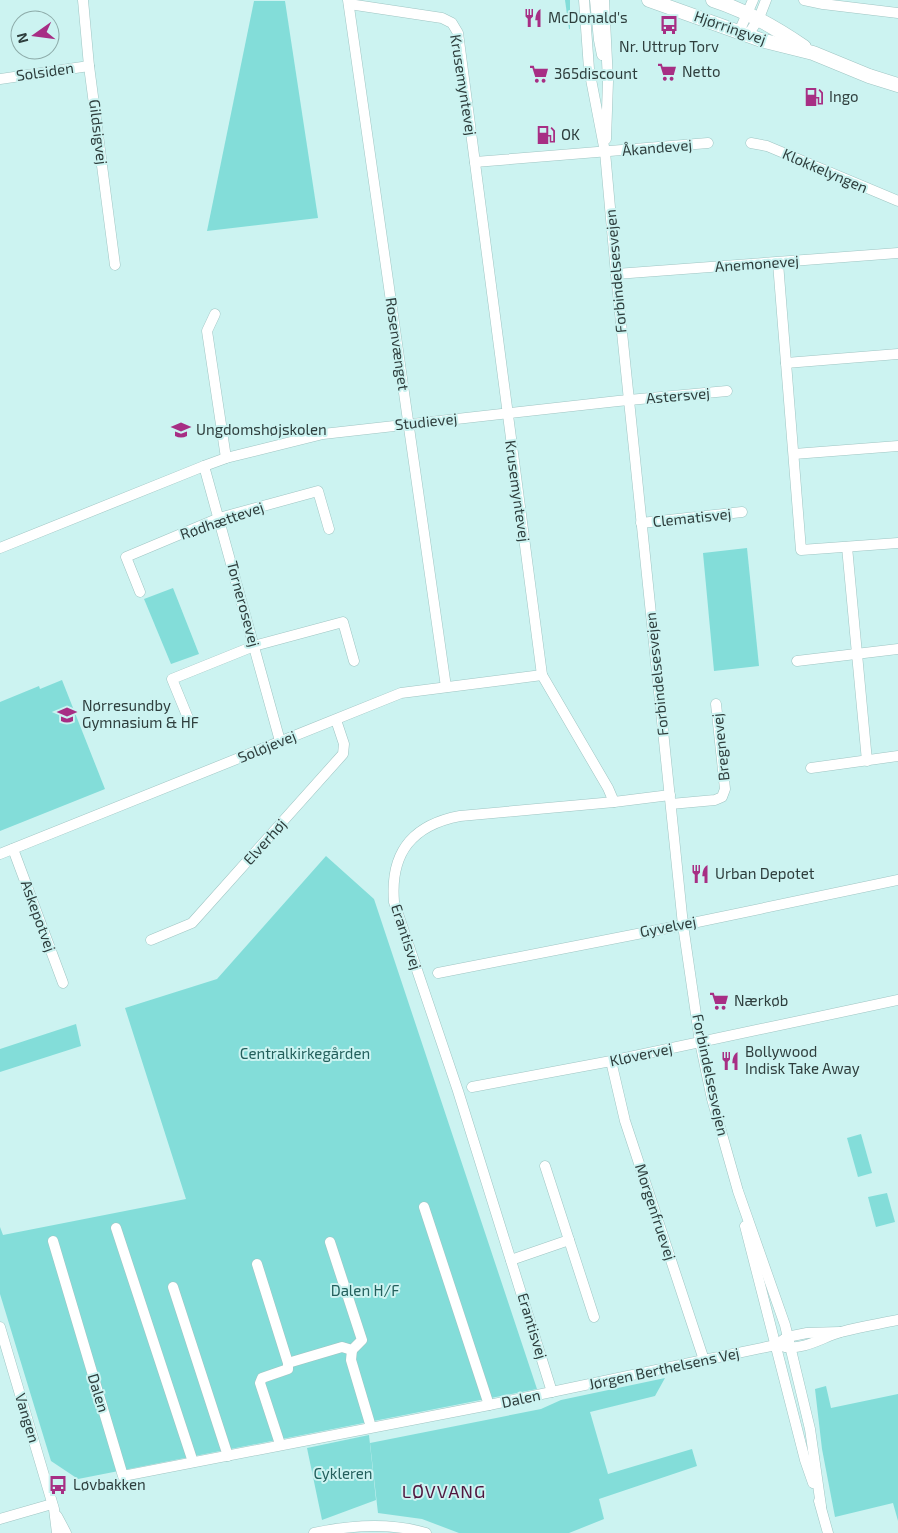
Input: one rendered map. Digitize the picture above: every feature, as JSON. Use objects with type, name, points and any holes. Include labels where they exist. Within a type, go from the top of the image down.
[{"type":"main road","name":"Hjørringvej","points":[[649,0],[761,40],[813,53],[869,76],[898,85]]},
{"type":"main road","name":"Hjørringvej","points":[[713,0],[753,10],[813,53]]},
{"type":"street","name":"Gildsigvej","points":[[83,0],[89,66],[115,265]]},
{"type":"street","name":"Forbindelsesvejen","points":[[584,0],[587,49],[593,94],[605,152],[683,925],[700,1042],[712,1099],[738,1191],[778,1303],[790,1348],[810,1429],[821,1506]]},
{"type":"street","points":[[595,0],[599,40],[608,81]]},
{"type":"street","name":"Forbindelsesvejen","points":[[604,0],[608,81],[605,152]]},
{"type":"street","points":[[744,33],[753,10],[766,0]]},
{"type":"street","points":[[804,0],[898,13]]},
{"type":"street","name":"Krusemyntevej","points":[[349,2],[442,18],[452,23],[458,33],[506,414],[542,675],[608,788],[614,802]]},
{"type":"street","name":"Rosenvænget","points":[[349,2],[446,687]]},
{"type":"street","name":"Solsiden","points":[[0,79],[89,66]]},
{"type":"street","points":[[593,94],[608,93]]},
{"type":"street","name":"Åkandevej","points":[[605,152],[708,143]]},
{"type":"street","name":"Klokkelyngen","points":[[751,143],[767,146],[898,201]]},
{"type":"street","points":[[475,162],[605,152]]},
{"type":"street","name":"Anemonevej","points":[[616,274],[898,253]]},
{"type":"street","points":[[778,263],[801,550],[898,543]]},
{"type":"street","points":[[214,314],[207,331],[226,458]]},
{"type":"street","points":[[786,363],[898,354]]},
{"type":"street","name":"Astersvej","points":[[629,400],[727,391]]},
{"type":"street","name":"Studievej","points":[[0,548],[226,458],[323,434],[629,400]]},
{"type":"street","points":[[794,454],[898,446]]},
{"type":"street","name":"Tornerosevej","points":[[204,466],[280,742]]},
{"type":"street","name":"Rødhættevej","points":[[140,592],[126,557],[219,518],[318,491],[329,529]]},
{"type":"street","name":"Clematisvej","points":[[641,523],[742,512]]},
{"type":"street","points":[[848,547],[867,761]]},
{"type":"street","points":[[188,718],[172,678],[254,646],[343,622],[354,661]]},
{"type":"street","points":[[797,661],[898,649]]},
{"type":"street","name":"Soløjevej","points":[[0,854],[401,693],[542,675]]},
{"type":"street","name":"Bregnevej","points":[[670,800],[715,800],[722,797],[725,789],[716,704]]},
{"type":"street","name":"Elverhøj","points":[[151,940],[192,923],[343,754],[344,744],[336,720]]},
{"type":"street","points":[[811,768],[898,756]]},
{"type":"street","name":"Erantisvej","points":[[552,1392],[458,1091],[394,902],[395,875],[399,860],[406,846],[429,825],[444,819],[614,802],[670,800]]},
{"type":"street","name":"Askepotvej","points":[[13,849],[63,983]]},
{"type":"street","name":"Gyvelvej","points":[[438,973],[683,925],[898,880]]},
{"type":"street","name":"Kløvervej","points":[[472,1087],[611,1061],[898,1000]]},
{"type":"street","name":"Morgenfruevej","points":[[611,1061],[625,1121],[704,1360]]},
{"type":"street","points":[[545,1166],[594,1317]]},
{"type":"street","name":"Forbindelsesvejen","points":[[738,1191],[748,1242],[805,1460],[828,1533]]},
{"type":"street","name":"Dalen","points":[[424,1207],[490,1405]]},
{"type":"street","points":[[116,1228],[193,1462]]},
{"type":"street","points":[[511,1260],[569,1240]]},
{"type":"street","name":"Dalen","points":[[53,1241],[123,1476],[552,1392]]},
{"type":"street","points":[[330,1242],[362,1340],[352,1350],[351,1360],[371,1427]]},
{"type":"street","points":[[257,1264],[288,1364],[288,1370],[262,1378],[260,1383],[280,1444]]},
{"type":"street","points":[[173,1288],[228,1456]]},
{"type":"street","name":"Jørgen Berthelsens Vej","points":[[552,1392],[776,1345],[790,1348],[809,1344],[840,1332],[898,1320]]},
{"type":"street","name":"Vangen","points":[[0,1327],[53,1506],[57,1533]]},
{"type":"street","name":"Jørgen Berthelsens Vej","points":[[776,1345],[787,1337],[807,1333],[840,1332]]},
{"type":"street","points":[[288,1364],[342,1347],[352,1350]]},
{"type":"street","points":[[0,1519],[53,1506]]},
{"type":"street","name":"Vangen","points":[[53,1506],[66,1533]]},
{"type":"street","points":[[314,1533],[355,1526],[386,1526],[413,1529],[426,1533]]},
{"type":"green space","points":[[565,0],[570,0],[570,29],[569,29]]},
{"type":"green space","points":[[254,1],[285,1],[318,218],[207,231]]},
{"type":"green space","points":[[747,548],[759,666],[714,671],[703,553]]},
{"type":"green space","points":[[173,588],[199,654],[171,664],[144,599]]},
{"type":"green space","points":[[62,680],[105,789],[0,831],[0,702],[39,686],[40,689]]},
{"type":"green space","name":"Dalen H/F","points":[[326,856],[374,899],[537,1389],[78,1479],[51,1461],[0,1294],[0,1227],[3,1235],[186,1199],[125,1008],[217,979]]},
{"type":"green space","points":[[76,1024],[81,1046],[0,1072],[0,1049]]},
{"type":"green space","points":[[861,1134],[872,1173],[858,1177],[847,1138]]},
{"type":"green space","points":[[887,1193],[895,1222],[876,1227],[868,1197]]},
{"type":"green space","points":[[665,1378],[655,1396],[590,1412],[608,1474],[692,1449],[697,1466],[599,1499],[604,1519],[569,1533],[459,1533],[422,1519],[378,1513],[370,1443],[541,1409],[561,1400]]},
{"type":"green space","points":[[826,1386],[831,1408],[898,1394],[898,1521],[893,1503],[835,1517],[822,1449],[815,1389]]},
{"type":"green space","name":"Cykleren","points":[[369,1435],[376,1500],[322,1520],[307,1448]]},
{"type":"place","name":"McDonald's","points":[[533,18]]},
{"type":"place","name":"Nr. Uttrup Torv","points":[[669,25]]},
{"type":"place","name":"Netto","points":[[667,72]]},
{"type":"place","name":"365discount","points":[[539,74]]},
{"type":"place","name":"Ingo","points":[[814,97]]},
{"type":"place","name":"OK","points":[[546,135]]},
{"type":"place","name":"Ungdomshøjskolen","points":[[181,430]]},
{"type":"place","name":"Nørresundby Gymnasium & HF","points":[[67,715]]},
{"type":"place","name":"Urban Depotet","points":[[700,874]]},
{"type":"place","name":"Nærkøb","points":[[719,1001]]},
{"type":"place","name":"Bollywood Indisk Take Away","points":[[730,1061]]},
{"type":"place","name":"Løvbakken","points":[[58,1485]]},
{"type":"district","name":"LØVVANG","points":[[444,1492]]},
{"type":"park label","name":"Centralkirkegården","points":[[305,1054]]}]
